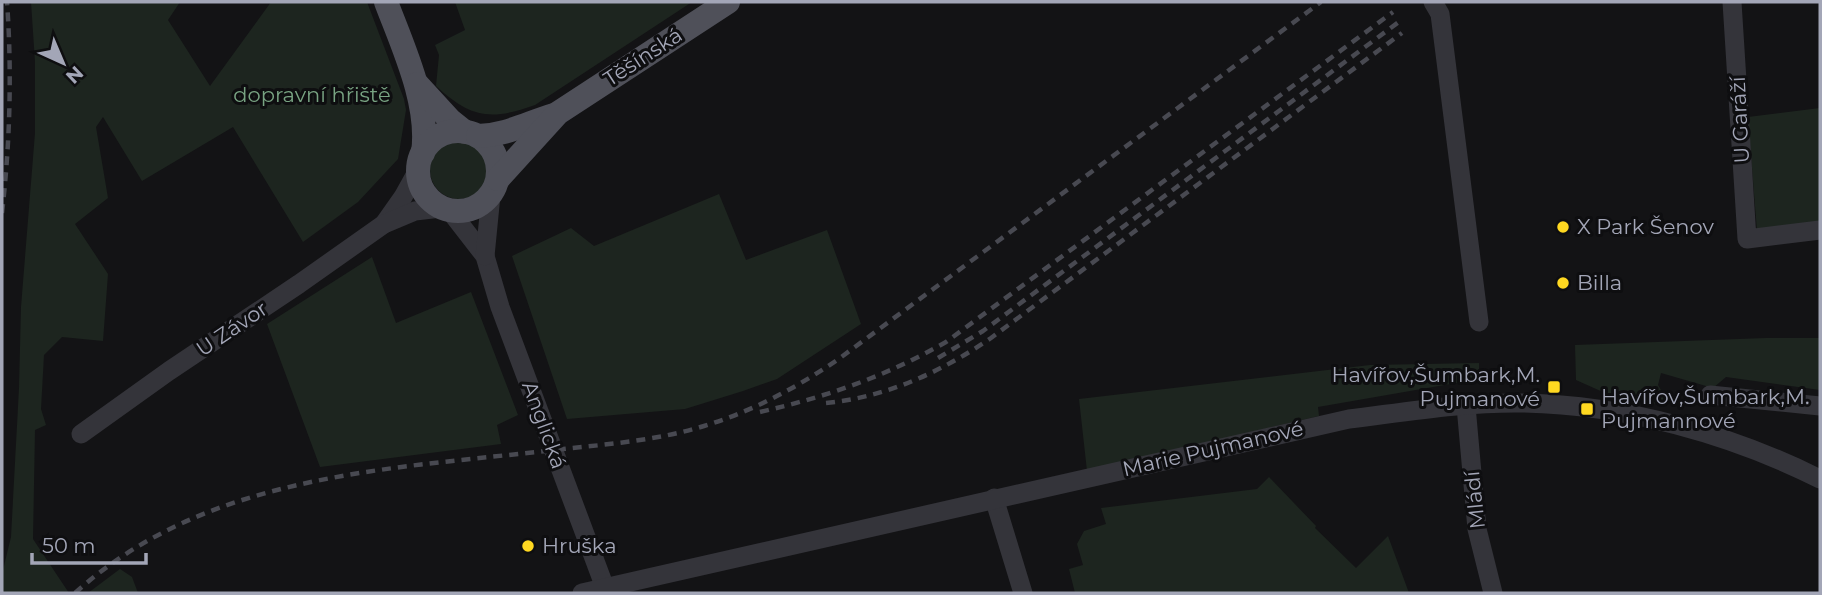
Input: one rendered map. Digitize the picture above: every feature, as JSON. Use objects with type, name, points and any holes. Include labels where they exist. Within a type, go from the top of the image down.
[{"type":"main road","points":[[386,2],[417,84],[425,134],[420,162],[424,192],[445,209],[463,211],[474,208],[494,187],[498,166],[495,154],[488,144],[450,120],[417,84]]},
{"type":"main road","name":"Těšínská","points":[[471,134],[510,132],[558,113],[728,2]]},
{"type":"main road","name":"Těšínská","points":[[494,187],[558,113]]},
{"type":"main road","points":[[420,162],[430,142],[440,135],[453,131],[471,134]]},
{"type":"street","points":[[1433,2],[1440,14],[1479,322]]},
{"type":"street","name":"U Garáží","points":[[1732,2],[1747,239],[1820,230]]},
{"type":"street","name":"U Závor","points":[[384,224],[420,162]]},
{"type":"street","name":"Anglická","points":[[494,187],[485,256],[500,307],[606,591]]},
{"type":"street","name":"U Závor","points":[[81,434],[169,370],[384,224],[415,211],[445,209]]},
{"type":"street","name":"Anglická","points":[[445,209],[485,256]]},
{"type":"street","points":[[1710,396],[1820,406]]},
{"type":"street","name":"Marie Pujmanové","points":[[582,593],[606,591],[994,499],[1349,419],[1466,406],[1523,403],[1574,407],[1629,416],[1705,433],[1780,459],[1820,479]]},
{"type":"street","name":"Mládí","points":[[1466,406],[1476,529],[1493,593]]},
{"type":"street","points":[[994,499],[1023,593]]},
{"type":"green space","name":"dopravní hřiště","points":[[31,2],[180,2],[168,20],[210,86],[271,2],[367,2],[406,110],[398,159],[358,202],[303,242],[233,127],[142,181],[103,117],[96,127],[108,198],[75,224],[108,274],[103,341],[62,337],[44,355],[41,409],[46,425],[35,430],[33,539],[69,593],[2,593],[2,574],[11,537],[21,307],[35,133],[35,62]]},
{"type":"green space","points":[[455,2],[692,2],[535,105],[505,113],[482,114],[460,105],[436,86],[439,55],[435,45],[465,30]]},
{"type":"green space","points":[[1820,108],[1820,223],[1757,231],[1748,117]]},
{"type":"green space","points":[[453,141],[465,141],[480,149],[488,164],[488,176],[480,191],[465,199],[453,199],[438,191],[430,176],[430,164],[438,149]]},
{"type":"green space","points":[[719,194],[746,260],[827,230],[861,324],[777,379],[743,391],[685,409],[567,419],[512,256],[571,228],[594,246]]},
{"type":"green space","points":[[372,257],[396,323],[471,292],[518,415],[497,425],[501,444],[320,467],[267,324]]},
{"type":"green space","points":[[1820,338],[1820,390],[1726,377],[1713,388],[1661,373],[1658,385],[1665,397],[1662,405],[1605,393],[1576,380],[1575,345]]},
{"type":"green space","points":[[1479,363],[1479,379],[1318,407],[1319,416],[1087,471],[1079,399],[1370,365]]},
{"type":"green space","points":[[1269,477],[1356,568],[1388,536],[1409,593],[1075,593],[1069,569],[1083,565],[1077,544],[1084,531],[1106,524],[1101,508],[1257,489]]},
{"type":"green space","points":[[120,569],[132,577],[138,593],[88,593]]},
{"type":"railway","points":[[2,213],[9,108],[7,2]]},
{"type":"railway","points":[[75,593],[128,553],[184,522],[244,500],[306,483],[370,471],[652,438],[704,426],[757,406],[808,379],[840,358],[1321,2]]},
{"type":"railway","points":[[760,412],[856,384],[946,342],[1393,12]]},
{"type":"railway","points":[[938,358],[983,331],[1400,21]]},
{"type":"railway","points":[[826,403],[870,395],[913,381],[953,362],[991,338],[1402,33]]},
{"type":"place","name":"X Park Šenov","points":[[1563,227]]},
{"type":"place","name":"Billa","points":[[1563,283]]},
{"type":"place","name":"Havířov,Šumbark,M. Pujmanové","points":[[1554,387]]},
{"type":"place","name":"Havířov,Šumbark,M. Pujmannové","points":[[1587,409]]},
{"type":"place","name":"Hruška","points":[[528,546]]}]
